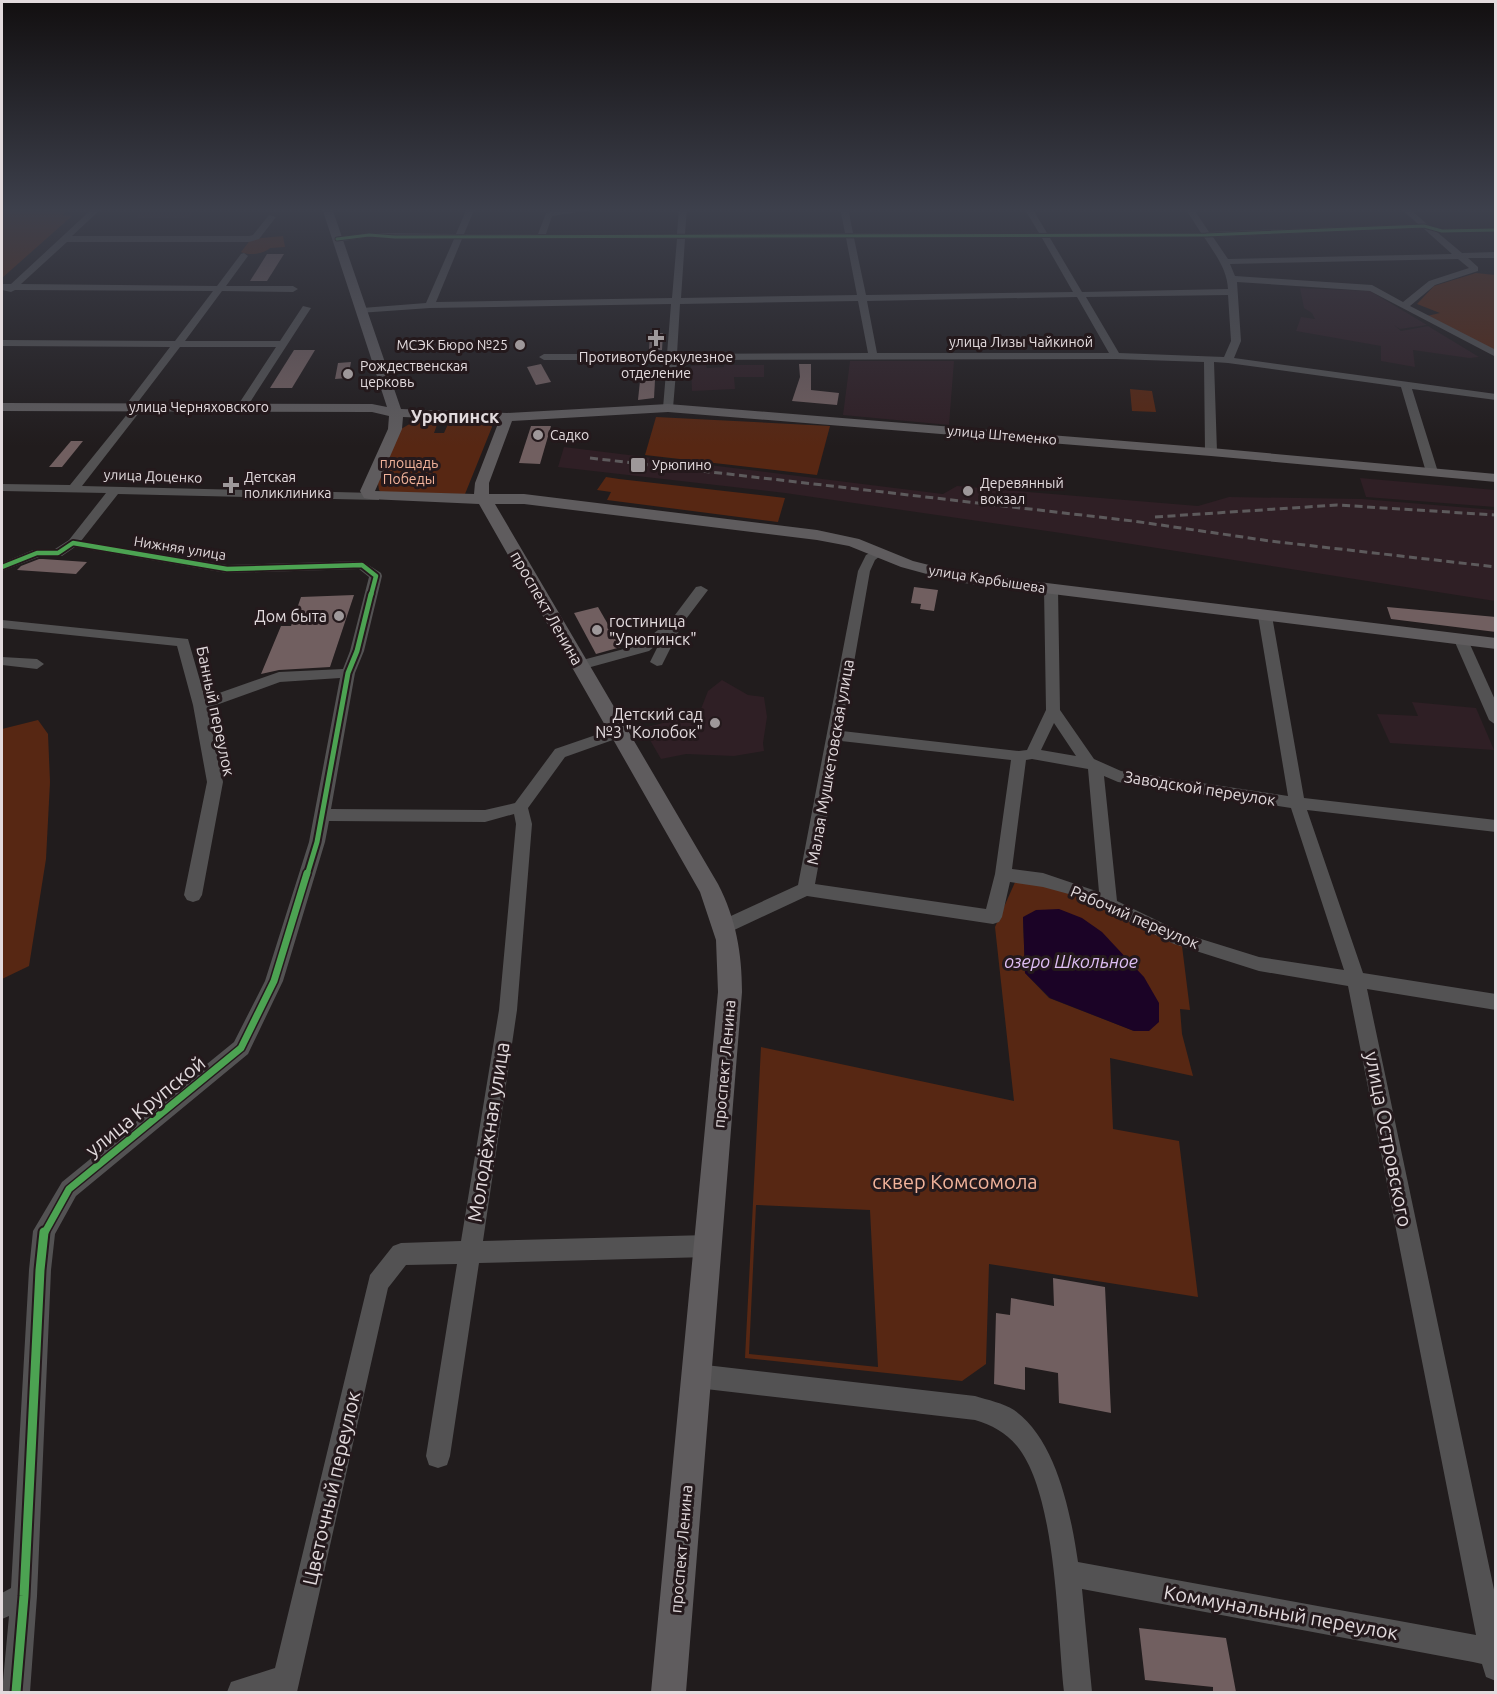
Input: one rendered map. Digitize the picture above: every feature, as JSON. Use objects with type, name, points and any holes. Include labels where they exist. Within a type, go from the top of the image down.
[{"type":"main road","points":[[354,287],[396,413],[395,429],[367,491],[369,495],[484,499],[480,489],[507,417],[396,413]]},
{"type":"main road","name":"улица Черняховского","points":[[2,407],[372,408],[396,413]]},
{"type":"main road","name":"улица Штеменко","points":[[507,417],[668,408],[1211,452],[1496,478]]},
{"type":"main road","name":"улица Карбышева","points":[[484,499],[524,499],[817,535],[854,542],[936,573],[1496,645]]},
{"type":"main road","name":"проспект Ленина","points":[[484,499],[710,890],[726,926],[729,945],[730,992],[669,1692]]},
{"type":"street","points":[[2,298],[14,287]]},
{"type":"street","points":[[25,287],[293,289]]},
{"type":"street","points":[[430,305],[438,287]]},
{"type":"street","points":[[668,408],[676,287]]},
{"type":"street","points":[[859,287],[873,356]]},
{"type":"street","points":[[1073,287],[1116,356]]},
{"type":"street","points":[[1228,360],[1236,341],[1232,287]]},
{"type":"street","points":[[1349,287],[1372,288],[1496,354]]},
{"type":"street","points":[[1404,306],[1427,287]]},
{"type":"street","points":[[74,488],[134,412],[133,402],[221,288]]},
{"type":"street","points":[[362,311],[430,305],[1232,292]]},
{"type":"street","points":[[241,408],[306,308]]},
{"type":"street","points":[[2,343],[281,344]]},
{"type":"street","name":"улица Лизы Чайкиной","points":[[544,357],[1116,356],[1228,360],[1496,397]]},
{"type":"street","points":[[1209,360],[1211,452]]},
{"type":"street","points":[[1406,385],[1432,472]]},
{"type":"street","name":"улица Доценко","points":[[2,487],[375,497]]},
{"type":"street","points":[[2,568],[28,555],[58,553],[73,543],[115,490]]},
{"type":"street","name":"Нижняя улица","points":[[73,543],[227,569],[362,565]]},
{"type":"street","name":"Малая Мушкетовская улица","points":[[806,889],[864,572],[870,558],[879,552]]},
{"type":"street","name":"улица Крупской","points":[[16,1692],[13,1601],[44,1231],[69,1190],[241,1048],[274,981],[317,842],[348,673],[357,651],[376,576],[362,565]]},
{"type":"street","points":[[726,926],[806,889],[993,917],[1004,874],[1026,755],[1053,710],[1051,588]]},
{"type":"street","points":[[657,662],[677,622],[701,590]]},
{"type":"street","name":"улица Островского","points":[[1265,616],[1297,803],[1356,980],[1494,1659]]},
{"type":"street","points":[[580,665],[644,648],[677,622]]},
{"type":"street","name":"Банный переулок","points":[[2,624],[183,642],[200,705],[215,782],[193,895]]},
{"type":"street","points":[[1461,640],[1496,720]]},
{"type":"street","points":[[2,661],[37,664]]},
{"type":"street","points":[[200,705],[279,677],[348,673]]},
{"type":"street","points":[[1053,710],[1092,765],[1109,905]]},
{"type":"street","points":[[322,815],[485,816],[520,807],[560,753],[619,732]]},
{"type":"street","name":"Заводской переулок","points":[[835,735],[1026,755],[1092,765],[1118,776],[1297,803],[1496,826]]},
{"type":"street","name":"Молодёжная улица","points":[[438,1455],[508,1010],[524,824],[520,807]]},
{"type":"street","name":"Рабочий переулок","points":[[1004,874],[1043,880],[1081,891],[1180,939],[1259,964],[1496,1002]]},
{"type":"street","points":[[469,1251],[708,1246]]},
{"type":"street","name":"Цветочный переулок","points":[[284,1685],[378,1283],[401,1254],[469,1251]]},
{"type":"street","points":[[697,1376],[975,1408],[1006,1419],[1026,1439],[1046,1474],[1057,1511],[1078,1692]]},
{"type":"street","name":"Коммунальный переулок","points":[[1065,1573],[1473,1648],[1494,1659]]},
{"type":"street","points":[[241,1692],[284,1685]]},
{"type":"shaded area","points":[[1300,288],[1370,291],[1427,325],[1400,329],[1394,325],[1401,331],[1428,326],[1479,357],[1469,358],[1413,350],[1415,367],[1381,361],[1381,346],[1296,331],[1301,317],[1315,319],[1312,313],[1304,308]]},
{"type":"shaded area","points":[[850,361],[954,361],[949,425],[843,415]]},
{"type":"shaded area","points":[[706,365],[707,368],[724,367],[724,365],[764,365],[764,377],[734,377],[735,389],[692,391],[691,366]]},
{"type":"shaded area","name":"Урюпино","points":[[564,447],[943,494],[957,486],[1198,506],[1229,497],[1362,499],[1495,510],[1495,601],[1061,533],[785,493],[558,467]]},
{"type":"shaded area","points":[[1360,478],[1495,490],[1495,507],[1366,497]]},
{"type":"shaded area","name":"Детский сад №3 \"Колобок\"","points":[[722,680],[748,695],[764,697],[767,717],[764,751],[734,756],[686,754],[661,759],[643,728],[699,714],[708,691]]},
{"type":"shaded area","points":[[1412,702],[1476,708],[1494,750],[1390,743],[1377,714],[1418,716]]},
{"type":"green space","points":[[1433,287],[1495,287],[1495,351],[1427,316],[1440,313],[1417,304]]},
{"type":"green space","points":[[1130,389],[1152,391],[1156,412],[1132,411]]},
{"type":"green space","points":[[656,417],[830,426],[817,475],[645,455]]},
{"type":"green space","name":"площадь Победы","points":[[413,422],[438,422],[434,433],[444,433],[449,422],[491,423],[492,427],[465,494],[382,493],[379,490],[378,483],[401,429]]},
{"type":"green space","points":[[606,477],[785,498],[778,522],[607,500],[611,492],[597,490]]},
{"type":"green space","points":[[38,720],[48,734],[50,782],[46,859],[29,966],[2,979],[2,729]]},
{"type":"green space","name":"сквер Комсомола","points":[[1016,880],[1081,895],[1182,946],[1190,1010],[1180,1009],[1182,1034],[1193,1076],[1110,1058],[1113,1129],[1179,1141],[1198,1297],[989,1264],[986,1364],[962,1381],[745,1358],[761,1047],[1014,1101],[995,927]],"holes":[[[1023,917],[1134,1031],[1049,998],[1025,973]],[[756,1205],[870,1210],[878,1367],[749,1354]]]},
{"type":"water","name":"озеро Школьное","points":[[1059,909],[1082,918],[1102,932],[1144,977],[1159,1003],[1159,1022],[1149,1031],[1134,1031],[1050,998],[1025,973],[1023,917],[1036,910]]},
{"type":"building","name":"Противотуберкулезное отделение","points":[[650,333],[663,333],[662,350],[649,350]]},
{"type":"building","points":[[294,350],[315,350],[292,388],[270,388]]},
{"type":"building","points":[[351,362],[348,378],[335,379],[338,363]]},
{"type":"building","points":[[541,364],[551,382],[536,385],[527,367]]},
{"type":"building","points":[[799,364],[811,364],[811,390],[839,393],[837,405],[792,401],[800,377]]},
{"type":"building","points":[[655,380],[654,398],[638,400],[640,381]]},
{"type":"building","points":[[531,426],[551,426],[540,464],[519,463]]},
{"type":"building","points":[[71,441],[83,441],[62,467],[49,467]]},
{"type":"building","points":[[39,559],[87,562],[76,574],[17,570]]},
{"type":"building","points":[[914,587],[938,590],[934,611],[920,609],[921,604],[911,603]]},
{"type":"building","points":[[354,595],[330,667],[279,670],[261,674],[281,626],[291,626],[301,597]]},
{"type":"building","name":"гостиница \"Урюпинск\"","points":[[598,607],[621,647],[596,654],[574,613]]},
{"type":"building","points":[[1387,607],[1496,617],[1496,632],[1391,619]]},
{"type":"building","points":[[1053,1278],[1105,1287],[1111,1413],[1059,1403],[1058,1373],[1025,1367],[1025,1390],[994,1384],[996,1313],[1010,1315],[1011,1298],[1054,1306]]},
{"type":"building","points":[[1139,1628],[1226,1638],[1236,1692],[1213,1692],[1213,1687],[1145,1680]]},
{"type":"railway","points":[[590,458],[1133,521],[1270,541],[1496,567]]},
{"type":"railway","points":[[1155,517],[1337,505],[1496,515]]},
{"type":"cycle path","points":[[2,567],[37,553],[58,553],[73,543],[227,569],[362,565],[376,576],[357,651],[348,673],[317,842],[274,981],[241,1048],[69,1189],[44,1231],[40,1270],[24,1596],[16,1692]]},
{"type":"place","name":"Противотуберкулезное отделение","points":[[656,338]]},
{"type":"place","name":"МСЭК Бюро №25","points":[[520,345]]},
{"type":"place","name":"Рождественская церковь","points":[[348,374]]},
{"type":"place","name":"Садко","points":[[538,435]]},
{"type":"place","name":"Урюпино","points":[[638,465]]},
{"type":"place","name":"Детская поликлиника","points":[[231,485]]},
{"type":"place","name":"Деревянный вокзал","points":[[968,491]]},
{"type":"place","name":"Дом быта","points":[[339,616]]},
{"type":"place","name":"гостиница \"Урюпинск\"","points":[[597,630]]},
{"type":"place","name":"Детский сад №3 \"Колобок\"","points":[[715,723]]},
{"type":"district","name":"Урюпинск","points":[[455,416]]}]
